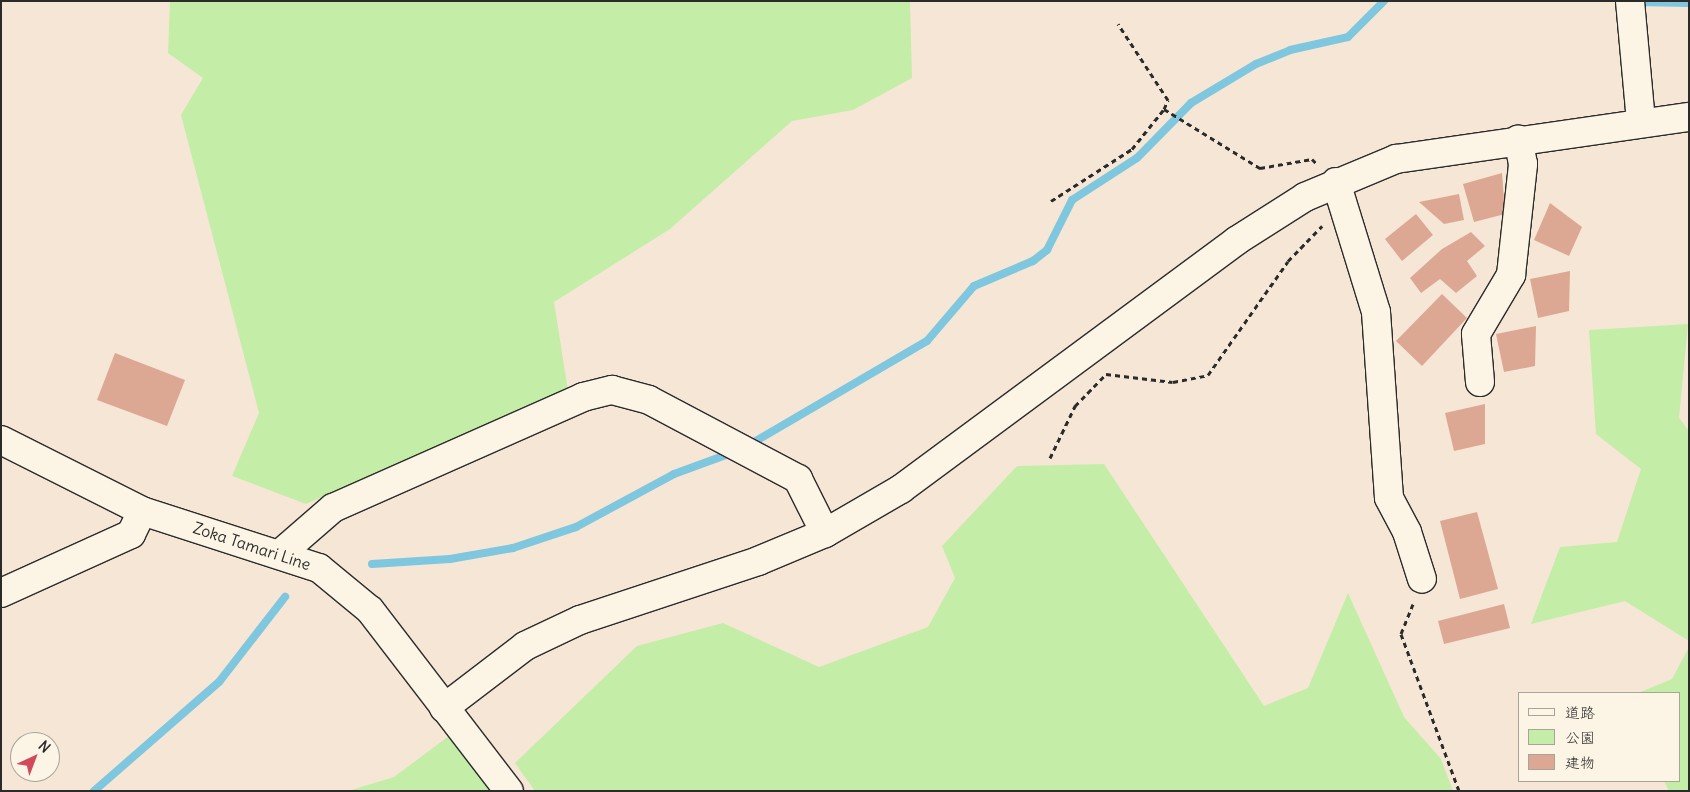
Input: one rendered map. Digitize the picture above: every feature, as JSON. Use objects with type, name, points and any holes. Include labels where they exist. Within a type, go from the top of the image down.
[{"type":"street","points":[[1630,1],[1641,123]]},
{"type":"street","points":[[444,708],[525,646],[580,620],[758,561],[826,533],[902,489],[1236,241],[1336,182],[1396,159],[1518,139],[1689,117]]},
{"type":"street","points":[[1480,382],[1476,334],[1511,275],[1523,164],[1518,139]]},
{"type":"street","points":[[1336,182],[1376,312],[1389,498],[1407,532],[1422,580]]},
{"type":"street","points":[[280,554],[333,508],[583,397],[612,390],[649,400],[798,479],[826,533]]},
{"type":"street","name":"Zoka Tamari Line","points":[[1,440],[142,511],[319,568],[370,610],[509,791]]},
{"type":"street","points":[[1,593],[131,534],[142,511]]},
{"type":"path","points":[[1051,201],[1132,149],[1164,109],[1168,100],[1118,24]]},
{"type":"path","points":[[1164,109],[1260,168],[1312,159],[1336,182]]},
{"type":"path","points":[[1050,458],[1075,406],[1106,374],[1173,382],[1208,375],[1316,228],[1348,219]]},
{"type":"path","points":[[1422,580],[1401,634],[1459,791]]},
{"type":"green space","points":[[170,1],[910,1],[912,78],[853,110],[792,121],[670,229],[554,302],[568,391],[306,504],[232,476],[259,413],[181,115],[203,78],[168,53]]},
{"type":"green space","points":[[1688,324],[1679,418],[1689,431],[1689,641],[1625,601],[1531,624],[1560,547],[1617,542],[1641,469],[1596,434],[1589,330]]},
{"type":"green space","points":[[1104,464],[1264,706],[1308,688],[1348,593],[1404,717],[1441,759],[1453,791],[535,791],[515,763],[637,646],[723,623],[819,667],[928,627],[955,578],[942,546],[1017,466]]},
{"type":"green space","points":[[1689,647],[1689,791],[1669,791],[1664,782],[1680,782],[1680,692],[1640,692],[1672,679]]},
{"type":"green space","points":[[449,736],[490,791],[348,791],[394,777]]},
{"type":"building","points":[[1502,173],[1505,214],[1474,222],[1463,184]]},
{"type":"building","points":[[1459,194],[1464,220],[1444,224],[1419,202]]},
{"type":"building","points":[[1550,203],[1582,227],[1569,256],[1534,240]]},
{"type":"building","points":[[1416,214],[1433,235],[1402,261],[1385,239]]},
{"type":"building","points":[[1471,232],[1485,246],[1467,261],[1477,276],[1456,293],[1440,279],[1421,293],[1410,278],[1442,249]]},
{"type":"building","points":[[1570,271],[1569,311],[1538,318],[1530,279]]},
{"type":"building","points":[[1442,294],[1467,318],[1422,366],[1396,341]]},
{"type":"building","points":[[1536,326],[1535,366],[1504,372],[1496,334]]},
{"type":"building","points":[[115,353],[185,380],[167,426],[97,400]]},
{"type":"building","points":[[1485,404],[1485,444],[1454,451],[1445,413]]},
{"type":"building","points":[[1477,512],[1498,589],[1460,599],[1440,521]]},
{"type":"building","points":[[1504,604],[1510,628],[1444,644],[1438,621]]},
{"type":"waterway","points":[[749,445],[927,341],[974,286],[1033,261],[1047,250],[1072,200],[1137,158],[1191,103],[1256,64],[1290,50],[1348,37],[1384,1]]},
{"type":"waterway","points":[[1636,2],[1689,3]]},
{"type":"waterway","points":[[372,564],[450,559],[513,548],[576,527],[674,474],[734,452]]},
{"type":"waterway","points":[[94,791],[219,682],[285,597]]}]
